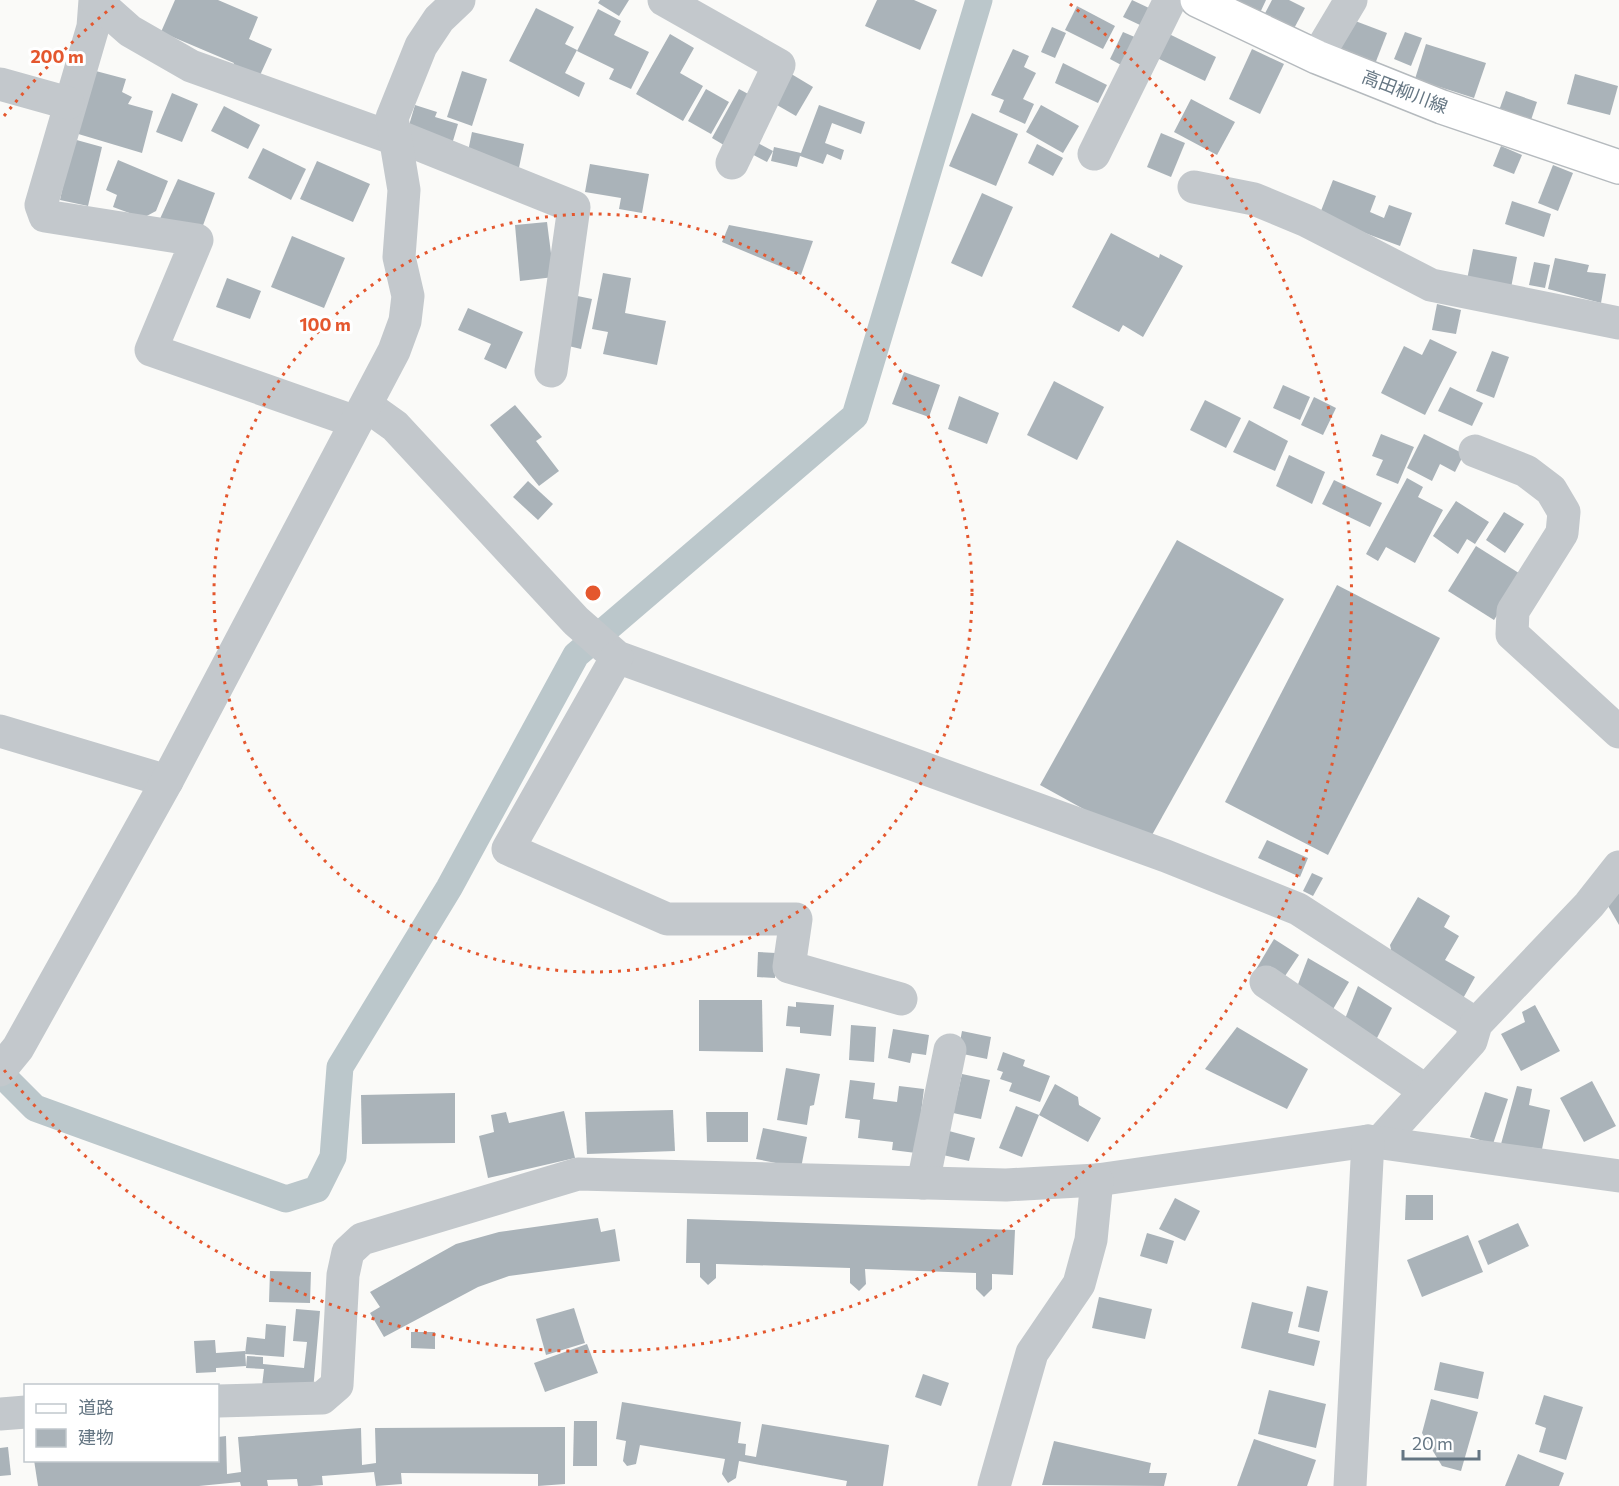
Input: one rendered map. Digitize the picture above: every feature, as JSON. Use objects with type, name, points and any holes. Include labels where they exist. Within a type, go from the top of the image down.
[{"type":"main road","name":"高田柳川線","points":[[1197,0],[1317,57],[1442,107],[1619,167]]},
{"type":"street","points":[[96,0],[93,27],[68,103],[40,205],[45,216],[197,240],[151,350],[395,426],[576,621],[617,657],[1166,856],[1298,909],[1476,1024]]},
{"type":"street","points":[[96,0],[130,31],[191,66],[395,137],[574,207],[551,370]]},
{"type":"street","points":[[664,0],[779,65],[732,163]]},
{"type":"street","points":[[1094,154],[1170,0]]},
{"type":"street","points":[[1317,57],[1351,0]]},
{"type":"street","points":[[9,1059],[168,781],[394,351],[405,321],[408,296],[399,257],[404,190],[392,118],[421,46],[450,2]]},
{"type":"street","points":[[0,84],[68,103]]},
{"type":"street","points":[[1194,187],[1264,204],[1307,222],[1431,285],[1619,323]]},
{"type":"street","points":[[1475,450],[1526,471],[1551,490],[1564,512],[1562,533],[1513,611],[1512,634],[1619,732]]},
{"type":"street","points":[[617,657],[508,849],[666,919],[796,919],[789,967],[901,999]]},
{"type":"street","points":[[0,731],[168,781]]},
{"type":"street","points":[[1350,1486],[1374,1142],[1426,1091],[1471,1041],[1476,1024],[1589,905],[1619,867]]},
{"type":"street","points":[[1266,982],[1426,1091]]},
{"type":"street","points":[[923,1183],[950,1050]]},
{"type":"street","points":[[219,1401],[322,1398],[337,1385],[343,1275],[348,1252],[362,1239],[578,1174],[1006,1185],[1097,1180],[1374,1142],[1619,1176]]},
{"type":"street","points":[[994,1486],[1032,1353],[1078,1284],[1091,1240],[1097,1180]]},
{"type":"street","points":[[0,1414],[24,1412]]},
{"type":"building","points":[[175,0],[218,0],[258,17],[249,39],[272,49],[256,84],[230,72],[234,63],[161,32]]},
{"type":"building","points":[[600,0],[629,0],[619,16],[598,3]]},
{"type":"building","points":[[877,0],[914,0],[937,10],[920,50],[865,26]]},
{"type":"building","points":[[1132,0],[1149,8],[1140,25],[1123,17]]},
{"type":"building","points":[[1227,0],[1266,0],[1259,15]]},
{"type":"building","points":[[1272,0],[1289,0],[1305,8],[1291,34],[1262,19]]},
{"type":"building","points":[[1077,6],[1115,26],[1103,49],[1065,30]]},
{"type":"building","points":[[536,8],[574,27],[565,44],[577,50],[565,73],[585,83],[579,97],[509,61]]},
{"type":"building","points":[[598,9],[621,21],[614,35],[649,52],[631,89],[609,79],[614,69],[577,51]]},
{"type":"building","points":[[1350,19],[1387,33],[1375,64],[1338,50]]},
{"type":"building","points":[[1052,27],[1066,33],[1055,58],[1041,52]]},
{"type":"building","points":[[1123,32],[1137,38],[1123,66],[1110,59]]},
{"type":"building","points":[[1405,32],[1422,38],[1411,66],[1394,59]]},
{"type":"building","points":[[1167,33],[1216,57],[1205,81],[1155,57]]},
{"type":"building","points":[[670,34],[694,48],[680,73],[703,86],[683,121],[636,94]]},
{"type":"building","points":[[1426,44],[1486,63],[1474,98],[1415,79]]},
{"type":"building","points":[[1013,49],[1029,56],[1024,67],[1036,73],[1023,99],[1034,104],[1025,124],[999,112],[1004,100],[991,95]]},
{"type":"building","points":[[1252,49],[1284,64],[1260,114],[1229,99]]},
{"type":"building","points":[[1063,63],[1107,85],[1098,103],[1055,83]]},
{"type":"building","points":[[92,70],[126,79],[122,92],[132,97],[128,104],[153,111],[142,153],[75,133]]},
{"type":"building","points":[[462,71],[487,79],[472,126],[447,117]]},
{"type":"building","points":[[788,72],[813,87],[796,116],[770,101]]},
{"type":"building","points":[[1575,74],[1618,86],[1610,115],[1567,104]]},
{"type":"building","points":[[706,89],[729,102],[711,134],[688,121]]},
{"type":"building","points":[[739,89],[761,101],[734,151],[712,138]]},
{"type":"building","points":[[1506,91],[1537,102],[1529,126],[1497,116]]},
{"type":"building","points":[[172,93],[198,104],[182,142],[156,132]]},
{"type":"building","points":[[1191,99],[1235,122],[1217,155],[1174,132]]},
{"type":"building","points":[[415,105],[437,112],[435,117],[458,124],[447,161],[402,149]]},
{"type":"building","points":[[819,105],[865,122],[861,134],[832,123],[825,143],[844,150],[841,160],[827,154],[823,164],[800,156],[797,167],[771,161],[774,147],[801,153]]},
{"type":"building","points":[[1041,105],[1079,126],[1063,153],[1026,132]]},
{"type":"building","points":[[224,106],[260,125],[248,149],[211,131]]},
{"type":"building","points":[[972,113],[1018,134],[996,186],[949,166]]},
{"type":"building","points":[[472,132],[524,144],[517,177],[465,166]]},
{"type":"building","points":[[1161,133],[1185,143],[1171,177],[1147,167]]},
{"type":"building","points":[[73,139],[102,147],[88,206],[60,200]]},
{"type":"building","points":[[750,139],[773,151],[767,162],[744,150]]},
{"type":"building","points":[[1037,144],[1063,158],[1053,176],[1028,163]]},
{"type":"building","points":[[1501,146],[1522,155],[1514,174],[1493,166]]},
{"type":"building","points":[[263,148],[306,169],[291,200],[248,178]]},
{"type":"building","points":[[118,160],[168,181],[156,211],[143,218],[113,207],[117,195],[106,190]]},
{"type":"building","points":[[317,161],[370,184],[353,222],[300,199]]},
{"type":"building","points":[[590,164],[649,174],[642,213],[619,209],[621,198],[585,192]]},
{"type":"building","points":[[1553,165],[1573,173],[1558,211],[1538,203]]},
{"type":"building","points":[[178,179],[215,193],[202,228],[159,221]]},
{"type":"building","points":[[1333,180],[1376,196],[1370,212],[1384,218],[1389,205],[1412,213],[1400,246],[1319,216]]},
{"type":"building","points":[[982,193],[1013,207],[982,277],[951,263]]},
{"type":"building","points":[[1512,201],[1551,214],[1544,237],[1505,224]]},
{"type":"building","points":[[547,222],[554,277],[520,281],[515,225]]},
{"type":"building","points":[[729,225],[813,241],[801,275],[722,242]]},
{"type":"building","points":[[1111,233],[1159,258],[1160,254],[1183,266],[1143,337],[1123,325],[1119,332],[1072,307]]},
{"type":"building","points":[[292,236],[345,258],[324,308],[271,287]]},
{"type":"building","points":[[1473,249],[1517,257],[1510,293],[1466,285]]},
{"type":"building","points":[[1555,258],[1589,265],[1587,272],[1606,274],[1601,303],[1548,289]]},
{"type":"building","points":[[1534,262],[1550,265],[1545,288],[1529,285]]},
{"type":"building","points":[[603,273],[631,278],[625,313],[666,321],[657,365],[603,354],[608,332],[592,329]]},
{"type":"building","points":[[227,278],[261,291],[250,319],[216,307]]},
{"type":"building","points":[[563,293],[592,299],[581,349],[552,342]]},
{"type":"building","points":[[1437,304],[1461,310],[1456,334],[1432,330]]},
{"type":"building","points":[[468,308],[523,332],[506,369],[484,359],[491,344],[458,330]]},
{"type":"building","points":[[1430,339],[1457,352],[1425,415],[1381,393],[1404,346],[1422,355]]},
{"type":"building","points":[[1492,351],[1509,357],[1494,398],[1476,391]]},
{"type":"building","points":[[904,372],[940,385],[929,417],[892,404]]},
{"type":"building","points":[[1054,381],[1104,407],[1077,460],[1027,435]]},
{"type":"building","points":[[1283,385],[1310,397],[1300,420],[1273,408]]},
{"type":"building","points":[[1450,387],[1483,403],[1472,426],[1438,411]]},
{"type":"building","points":[[959,396],[999,413],[987,444],[948,429]]},
{"type":"building","points":[[1314,397],[1336,408],[1323,435],[1301,425]]},
{"type":"building","points":[[1205,400],[1241,418],[1226,448],[1190,430]]},
{"type":"building","points":[[515,405],[542,437],[536,441],[559,471],[539,486],[490,425]]},
{"type":"building","points":[[1249,420],[1288,441],[1275,471],[1233,452]]},
{"type":"building","points":[[1381,434],[1414,447],[1398,484],[1376,475],[1383,460],[1372,456]]},
{"type":"building","points":[[1424,434],[1464,454],[1455,472],[1440,464],[1432,481],[1407,468]]},
{"type":"building","points":[[1289,455],[1325,472],[1312,504],[1276,486]]},
{"type":"building","points":[[1407,478],[1423,487],[1418,497],[1443,510],[1415,563],[1386,547],[1378,561],[1366,554]]},
{"type":"building","points":[[1334,480],[1382,503],[1370,527],[1322,504]]},
{"type":"building","points":[[528,481],[553,504],[538,520],[513,497]]},
{"type":"building","points":[[1456,501],[1489,522],[1475,544],[1467,539],[1458,554],[1433,536]]},
{"type":"building","points":[[1504,512],[1524,524],[1505,553],[1486,540]]},
{"type":"building","points":[[1177,540],[1284,599],[1147,844],[1040,785]]},
{"type":"building","points":[[1476,546],[1522,575],[1494,620],[1448,591]]},
{"type":"building","points":[[1337,585],[1440,638],[1328,855],[1225,802]]},
{"type":"building","points":[[1267,840],[1308,858],[1300,877],[1258,858]]},
{"type":"building","points":[[1312,873],[1323,878],[1313,896],[1303,891]]},
{"type":"building","points":[[1619,881],[1619,925],[1604,899]]},
{"type":"building","points":[[1418,897],[1450,916],[1444,927],[1459,936],[1445,960],[1475,977],[1461,1002],[1394,963],[1390,945]]},
{"type":"building","points":[[1274,939],[1299,955],[1277,988],[1252,976]]},
{"type":"building","points":[[758,952],[776,953],[775,978],[757,977]]},
{"type":"building","points":[[1308,958],[1349,982],[1326,1021],[1289,1008]]},
{"type":"building","points":[[1358,986],[1392,1008],[1374,1044],[1337,1039]]},
{"type":"building","points":[[699,1000],[762,1000],[763,1052],[699,1051]]},
{"type":"building","points":[[796,1002],[834,1005],[831,1036],[800,1033],[800,1027],[786,1026],[788,1006],[796,1007]]},
{"type":"building","points":[[1535,1005],[1560,1051],[1521,1071],[1501,1034],[1525,1022],[1522,1012]]},
{"type":"building","points":[[851,1025],[876,1027],[874,1062],[849,1060]]},
{"type":"building","points":[[1237,1027],[1308,1069],[1287,1109],[1205,1069]]},
{"type":"building","points":[[893,1029],[929,1035],[926,1055],[912,1053],[910,1063],[888,1058]]},
{"type":"building","points":[[962,1031],[991,1037],[987,1059],[958,1053]]},
{"type":"building","points":[[1003,1052],[1025,1060],[1023,1066],[1050,1076],[1040,1102],[1009,1091],[1012,1083],[1000,1079],[1003,1072],[997,1070]]},
{"type":"building","points":[[786,1068],[820,1074],[814,1105],[810,1106],[807,1125],[777,1120]]},
{"type":"building","points":[[962,1074],[990,1080],[981,1119],[953,1113]]},
{"type":"building","points":[[850,1080],[875,1083],[873,1099],[897,1102],[899,1086],[924,1089],[916,1153],[892,1150],[893,1142],[858,1138],[860,1120],[845,1118]]},
{"type":"building","points":[[1592,1081],[1616,1126],[1584,1142],[1560,1098]]},
{"type":"building","points":[[1055,1084],[1078,1097],[1079,1105],[1101,1118],[1088,1142],[1039,1115]]},
{"type":"building","points":[[1517,1086],[1532,1089],[1529,1105],[1550,1110],[1542,1149],[1501,1144]]},
{"type":"building","points":[[1485,1092],[1508,1099],[1493,1144],[1470,1137]]},
{"type":"building","points":[[455,1093],[455,1143],[362,1144],[361,1095]]},
{"type":"building","points":[[1016,1106],[1039,1115],[1022,1157],[999,1148]]},
{"type":"building","points":[[673,1110],[675,1151],[587,1154],[585,1112]]},
{"type":"building","points":[[564,1111],[575,1158],[488,1178],[479,1136],[494,1132],[491,1115],[506,1112],[509,1123]]},
{"type":"building","points":[[706,1112],[748,1112],[748,1142],[707,1142]]},
{"type":"building","points":[[763,1128],[807,1137],[801,1168],[756,1159]]},
{"type":"building","points":[[949,1131],[975,1138],[969,1161],[943,1155]]},
{"type":"building","points":[[1406,1195],[1433,1195],[1433,1220],[1405,1220]]},
{"type":"building","points":[[1175,1198],[1200,1211],[1185,1241],[1159,1229]]},
{"type":"building","points":[[598,1218],[601,1232],[615,1229],[620,1261],[509,1276],[478,1287],[384,1337],[370,1313],[380,1307],[370,1292],[456,1244],[499,1232]]},
{"type":"building","points":[[687,1219],[1015,1230],[1013,1275],[992,1274],[992,1289],[984,1297],[976,1289],[976,1273],[865,1269],[866,1284],[859,1291],[850,1283],[850,1268],[716,1264],[716,1278],[708,1285],[700,1277],[700,1263],[686,1263]]},
{"type":"building","points":[[1518,1223],[1529,1246],[1488,1265],[1478,1241]]},
{"type":"building","points":[[1147,1233],[1174,1241],[1167,1264],[1140,1256]]},
{"type":"building","points":[[1468,1235],[1483,1272],[1422,1297],[1407,1260]]},
{"type":"building","points":[[270,1271],[311,1272],[310,1303],[269,1302]]},
{"type":"building","points":[[1307,1286],[1328,1291],[1319,1332],[1298,1327]]},
{"type":"building","points":[[1099,1297],[1152,1309],[1145,1339],[1092,1328]]},
{"type":"building","points":[[1252,1302],[1293,1312],[1288,1333],[1320,1341],[1314,1366],[1241,1348]]},
{"type":"building","points":[[574,1308],[585,1343],[546,1355],[536,1319]]},
{"type":"building","points":[[296,1309],[320,1311],[313,1391],[262,1386],[264,1369],[246,1368],[247,1356],[263,1357],[263,1364],[304,1368],[307,1342],[293,1341]]},
{"type":"building","points":[[266,1324],[286,1326],[284,1357],[245,1354],[247,1337],[265,1339]]},
{"type":"building","points":[[411,1332],[435,1332],[435,1349],[411,1348]]},
{"type":"building","points":[[215,1340],[216,1353],[245,1351],[246,1366],[216,1368],[216,1372],[196,1373],[194,1341]]},
{"type":"building","points":[[587,1344],[598,1373],[545,1392],[534,1363]]},
{"type":"building","points":[[1440,1362],[1484,1372],[1478,1399],[1434,1390]]},
{"type":"building","points":[[923,1374],[949,1383],[941,1406],[915,1397]]},
{"type":"building","points":[[1269,1390],[1326,1404],[1316,1448],[1258,1434]]},
{"type":"building","points":[[1544,1395],[1583,1407],[1566,1460],[1539,1452],[1546,1428],[1535,1424]]},
{"type":"building","points":[[1431,1399],[1478,1412],[1461,1471],[1442,1466],[1422,1433]]},
{"type":"building","points":[[622,1402],[741,1422],[738,1443],[746,1444],[745,1455],[756,1457],[762,1424],[889,1445],[883,1486],[846,1486],[847,1481],[739,1461],[736,1478],[728,1483],[722,1474],[725,1459],[640,1445],[636,1464],[627,1466],[623,1461],[626,1441],[616,1439]]},
{"type":"building","points":[[574,1421],[597,1421],[597,1466],[573,1466]]},
{"type":"building","points":[[565,1427],[565,1484],[538,1486],[538,1474],[401,1473],[402,1484],[376,1486],[374,1472],[322,1476],[323,1485],[310,1486],[298,1486],[297,1479],[267,1480],[268,1486],[241,1486],[240,1482],[199,1486],[38,1486],[34,1462],[219,1462],[219,1437],[226,1436],[227,1474],[241,1472],[238,1437],[361,1428],[362,1465],[376,1463],[375,1428]]},
{"type":"building","points":[[1254,1439],[1316,1460],[1307,1486],[1237,1486]]},
{"type":"building","points":[[1054,1441],[1151,1463],[1149,1473],[1167,1473],[1164,1486],[1042,1485]]},
{"type":"building","points":[[8,1447],[11,1475],[0,1476],[0,1448]]},
{"type":"building","points":[[1518,1454],[1564,1473],[1559,1486],[1505,1486]]},
{"type":"waterway","points":[[0,1073],[35,1108],[286,1199],[317,1189],[333,1157],[340,1067],[449,888],[576,655],[855,416],[979,0]]}]
